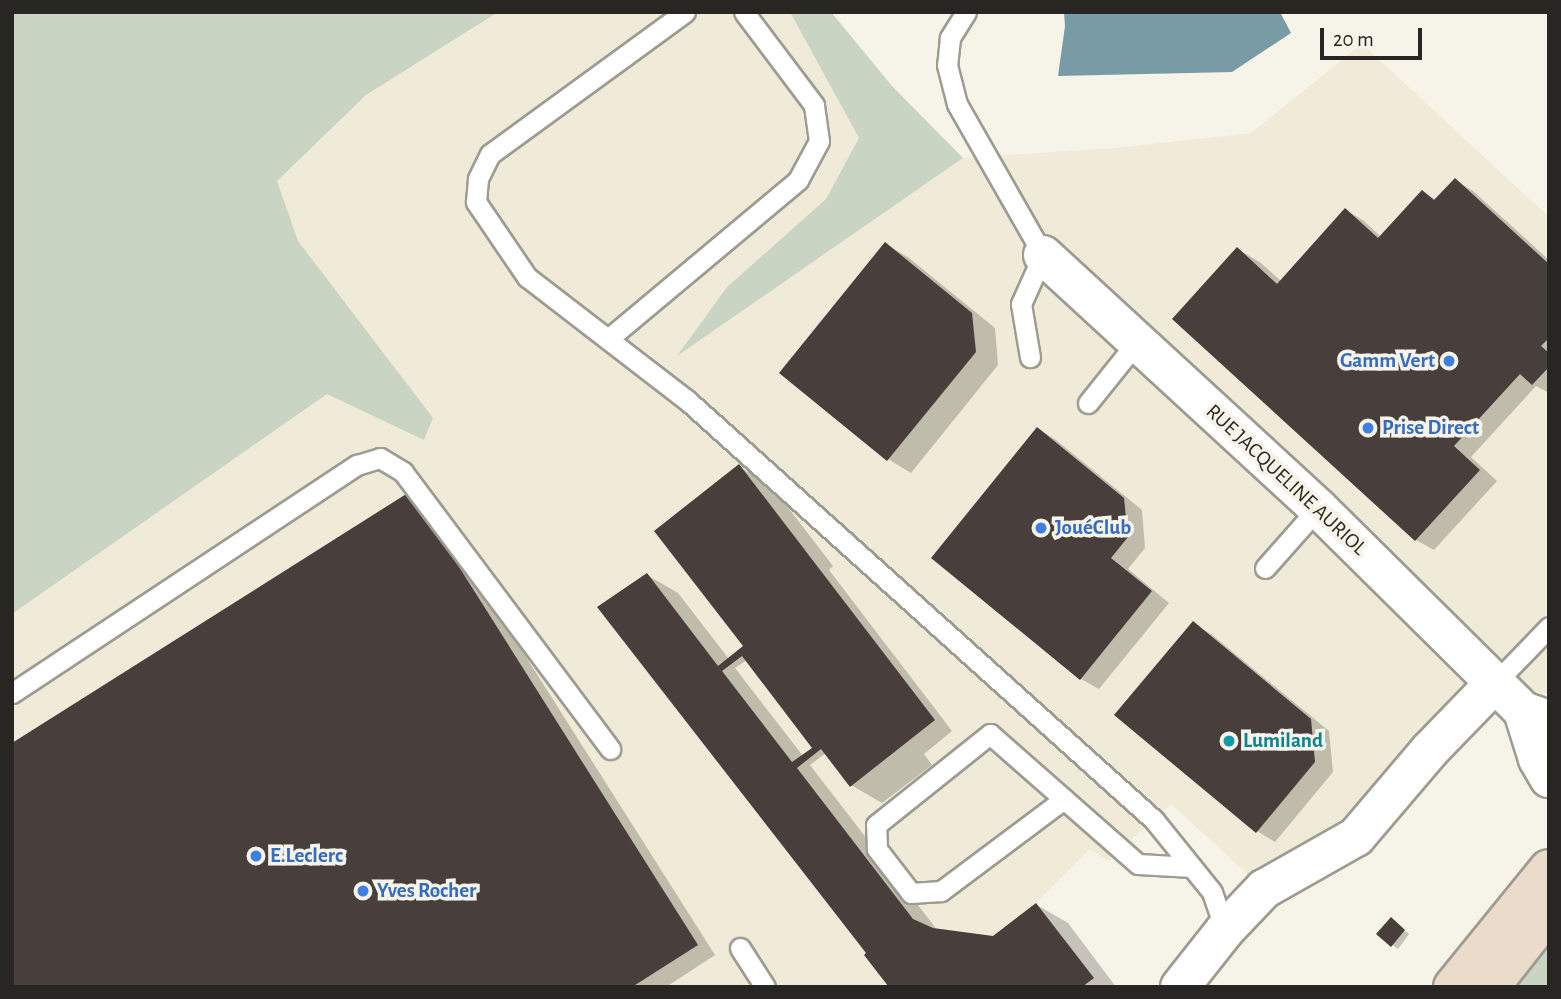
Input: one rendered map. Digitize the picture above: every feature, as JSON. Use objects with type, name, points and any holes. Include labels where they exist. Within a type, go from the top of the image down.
[{"type":"main road","points":[[1453,987],[1549,869]]},
{"type":"main road","points":[[1490,987],[1549,912]]},
{"type":"street","name":"RUE JACQUELINE AURIOL","points":[[1042,256],[1318,508],[1495,683],[1536,716]]},
{"type":"street","points":[[1180,987],[1225,930],[1264,889],[1356,837],[1430,750],[1495,683]]},
{"type":"street","points":[[1536,716],[1538,759],[1549,778]]},
{"type":"lane","points":[[685,12],[490,154],[478,179],[475,202],[527,277],[688,401],[1154,820],[1212,892],[1225,930]]},
{"type":"lane","points":[[608,339],[798,180],[819,141],[814,105],[744,12]]},
{"type":"lane","points":[[966,12],[950,38],[947,65],[957,104],[1042,256],[1021,304],[1030,356]]},
{"type":"lane","points":[[1088,403],[1136,343]]},
{"type":"lane","points":[[12,693],[357,465],[380,458],[403,472],[610,749]]},
{"type":"lane","points":[[1265,568],[1318,508]]},
{"type":"lane","points":[[1495,683],[1549,628]]},
{"type":"lane","points":[[1064,799],[941,891],[911,893],[877,849],[876,825],[990,734],[1064,799],[1138,864],[1192,867]]},
{"type":"lane","points":[[740,948],[765,987]]},
{"type":"shaded area","points":[[356,12],[790,12],[859,138],[826,199],[727,287],[679,354],[963,158],[1115,148],[1251,133],[1362,44],[1549,217],[1549,695],[1543,693],[1523,711],[1496,683],[1430,750],[1264,889],[1171,804],[1108,861],[1090,849],[1036,903],[928,987],[12,987],[12,614],[327,394],[186,177]]},
{"type":"green space","points":[[12,12],[498,12],[366,95],[277,181],[298,241],[433,418],[424,440],[327,394],[12,614]]},
{"type":"green space","points":[[790,12],[831,12],[892,86],[963,158],[677,356],[727,287],[826,199],[859,138]]},
{"type":"green space","points":[[1549,934],[1549,987],[1505,987]]},
{"type":"water","points":[[1064,12],[1280,12],[1291,33],[1232,72],[1058,76],[1065,26]]},
{"type":"building","name":"Gamm Vert","points":[[1455,178],[1549,264],[1549,338],[1541,346],[1549,353],[1549,367],[1532,385],[1520,374],[1454,446],[1480,470],[1415,541],[1172,319],[1237,247],[1277,284],[1345,208],[1378,238],[1422,190],[1434,200]]},
{"type":"building","points":[[885,242],[972,313],[976,352],[887,461],[779,373]]},
{"type":"building","name":"JouéClub","points":[[1037,427],[1124,498],[1128,537],[1111,558],[1152,591],[1080,680],[931,558]]},
{"type":"building","points":[[739,464],[935,720],[850,787],[821,749],[797,768],[913,919],[933,928],[993,936],[1036,903],[1094,978],[1082,987],[888,986],[864,955],[866,953],[597,607],[647,573],[718,666],[743,646],[654,531]],"holes":[[[742,656],[812,748],[792,762],[722,671]]]},
{"type":"building","points":[[411,491],[698,945],[632,987],[12,987],[12,743]]},
{"type":"building","name":"Lumiland","points":[[1193,621],[1311,719],[1315,762],[1256,833],[1114,715]]},
{"type":"building","points":[[1391,917],[1405,930],[1391,947],[1376,934]]},
{"type":"place","name":"Gamm Vert","points":[[1449,361]]},
{"type":"place","name":"Prise Direct","points":[[1368,428]]},
{"type":"place","name":"JouéClub","points":[[1041,528]]},
{"type":"place","name":"Lumiland","points":[[1229,741]]},
{"type":"place","name":"E.Leclerc","points":[[256,856]]},
{"type":"place","name":"Yves Rocher","points":[[363,891]]}]
